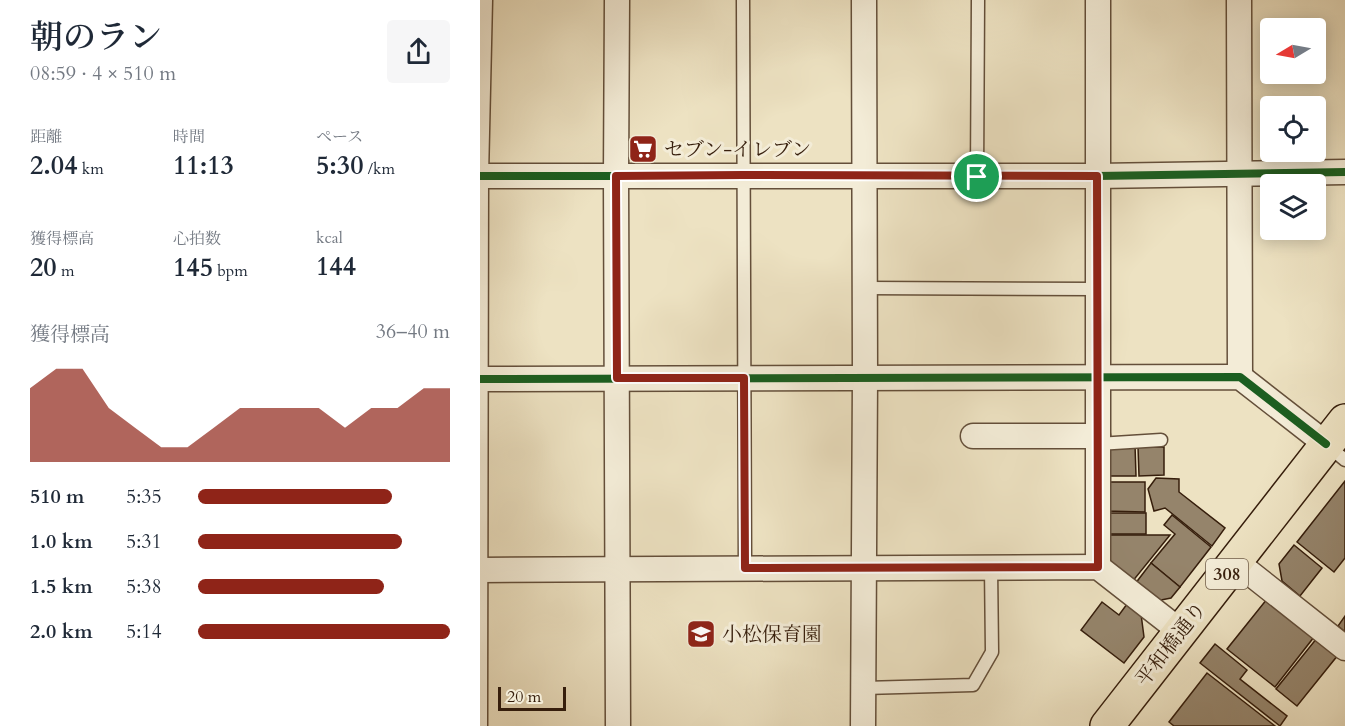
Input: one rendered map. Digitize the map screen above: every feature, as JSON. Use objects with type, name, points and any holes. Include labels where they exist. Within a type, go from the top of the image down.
[{"type":"main road","name":"平和橋通り","points":[[1107,726],[1236,562],[1339,442]]},
{"type":"street","points":[[617,0],[618,726]]},
{"type":"street","points":[[864,0],[864,726]]},
{"type":"street","points":[[1098,0],[1098,567]]},
{"type":"street","points":[[1239,0],[1240,377]]},
{"type":"street","points":[[481,176],[977,177],[1345,172]]},
{"type":"street","points":[[481,379],[1240,377],[1339,442]]},
{"type":"street","points":[[973,436],[1098,440]]},
{"type":"street","points":[[1236,562],[1345,648]]},
{"type":"street","points":[[481,570],[1098,567],[1180,631]]},
{"type":"lane","points":[[482,726],[481,176],[486,0]]},
{"type":"lane","points":[[743,0],[745,568]]},
{"type":"lane","points":[[977,177],[978,0]]},
{"type":"lane","points":[[865,288],[1098,289]]},
{"type":"lane","points":[[1098,440],[1161,440]]},
{"type":"lane","points":[[864,688],[974,685],[992,652],[991,567]]},
{"type":"building","points":[[1103,445],[1135,445],[1136,476],[1104,476]]},
{"type":"building","points":[[1138,447],[1164,447],[1164,475],[1139,476]]},
{"type":"building","points":[[1156,478],[1179,479],[1179,492],[1225,528],[1212,546],[1165,508],[1154,511],[1148,489]]},
{"type":"building","points":[[1345,481],[1345,558],[1334,572],[1297,542]]},
{"type":"building","points":[[1105,482],[1145,482],[1145,512],[1105,511]]},
{"type":"building","points":[[1105,513],[1146,513],[1146,534],[1106,534]]},
{"type":"building","points":[[1172,515],[1211,547],[1180,587],[1151,563],[1175,534],[1164,525]]},
{"type":"building","points":[[1106,535],[1170,535],[1132,582],[1106,560]]},
{"type":"building","points":[[1294,545],[1322,568],[1300,596],[1282,581],[1279,564]]},
{"type":"building","points":[[1151,563],[1180,587],[1171,598],[1156,601],[1135,584]]},
{"type":"building","points":[[1267,599],[1314,637],[1275,687],[1227,649]]},
{"type":"building","points":[[1102,602],[1119,615],[1127,604],[1141,614],[1144,637],[1124,663],[1081,630]]},
{"type":"building","points":[[1345,616],[1345,632],[1338,626]]},
{"type":"building","points":[[1317,638],[1338,655],[1297,706],[1276,689]]},
{"type":"building","points":[[1215,644],[1247,670],[1240,679],[1287,716],[1280,726],[1200,663]]},
{"type":"building","points":[[1207,673],[1275,726],[1174,726],[1169,722]]},
{"type":"cycle path","points":[[480,176],[1097,176],[1345,172]]},
{"type":"cycle path","points":[[480,379],[1240,377],[1326,444]]},
{"type":"place","name":"セブン-イレブン","points":[[643,149]]},
{"type":"place","name":"小松保育園","points":[[701,634]]},
{"type":"route","points":[[616,176],[977,177],[1097,176],[1098,567],[745,568],[744,378],[617,378],[616,176]]}]
